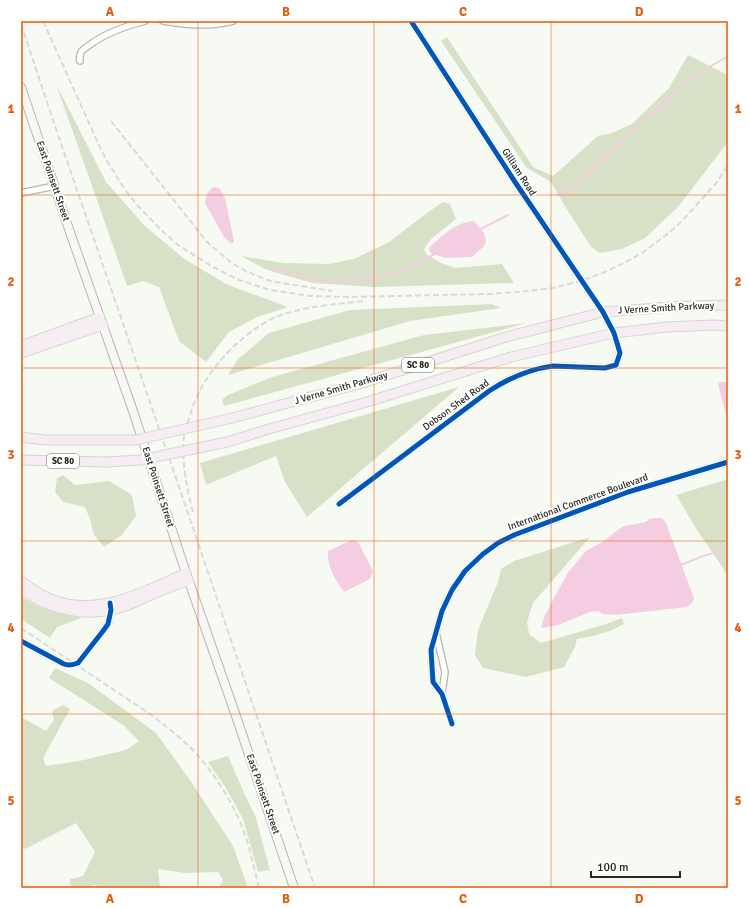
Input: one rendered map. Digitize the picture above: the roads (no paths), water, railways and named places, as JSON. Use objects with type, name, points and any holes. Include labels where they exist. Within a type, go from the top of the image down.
[{"type":"main road","name":"East Poinsett Street","points":[[21,87],[133,411],[187,576],[239,723],[294,888]]},
{"type":"main road","name":"J Verne Smith Parkway","points":[[21,437],[45,440],[136,440],[232,418],[359,384],[506,337],[603,312],[684,306],[728,305]]},
{"type":"main road","points":[[21,346],[101,321]]},
{"type":"main road","points":[[21,353],[101,321]]},
{"type":"main road","name":"J Verne Smith Parkway","points":[[21,460],[106,462],[141,460],[227,442],[367,402],[511,358],[614,332],[667,327],[713,325],[728,326]]},
{"type":"main road","points":[[21,581],[41,595],[56,601],[80,606],[100,605],[122,608],[187,576]]},
{"type":"main road","points":[[21,589],[40,602],[63,609],[79,612],[100,612],[110,606]]},
{"type":"street","points":[[80,62],[84,49],[94,42],[116,30],[145,21]]},
{"type":"street","points":[[163,21],[203,25],[220,24],[233,21]]},
{"type":"street","name":"Gilliam Road","points":[[411,21],[510,176],[603,312],[614,332]]},
{"type":"street","points":[[21,193],[55,186]]},
{"type":"street","name":"Dobson Shed Road","points":[[339,504],[489,391],[504,382],[546,367],[605,368],[616,365],[620,353],[614,332]]},
{"type":"street","name":"International Commerce Boulevard","points":[[452,724],[442,694],[433,682],[431,650],[442,611],[452,590],[465,571],[483,554],[498,543],[514,535],[628,492],[728,462]]},
{"type":"street","points":[[21,641],[64,664],[71,666],[78,663],[104,631],[108,624],[110,606]]},
{"type":"street","name":"International Commerce Boulevard","points":[[436,631],[445,672],[442,694]]},
{"type":"waterway","points":[[557,195],[576,186],[642,122],[689,82],[728,56]]},
{"type":"waterway","points":[[479,230],[508,215]]},
{"type":"waterway","points":[[271,268],[280,269],[304,278],[324,282],[375,278],[393,274],[408,268],[437,253]]},
{"type":"waterway","points":[[681,565],[703,556],[728,549]]},
{"type":"railway","points":[[43,21],[103,154],[125,190],[139,207],[178,245],[213,267],[239,280],[270,290],[310,296],[347,297],[489,294],[553,288],[581,281],[624,263],[642,253],[661,239],[677,226],[692,210],[717,182],[728,165]]},
{"type":"railway","points":[[21,24],[315,888]]},
{"type":"railway","points":[[111,121],[207,242],[233,264],[270,281],[332,291]]},
{"type":"railway","points":[[193,512],[185,474],[183,454],[184,436],[196,398],[206,379],[223,358],[243,338],[276,317],[309,308],[366,301]]},
{"type":"railway","points":[[21,628],[150,714],[188,745],[220,784],[233,807],[248,843],[259,888]]}]
